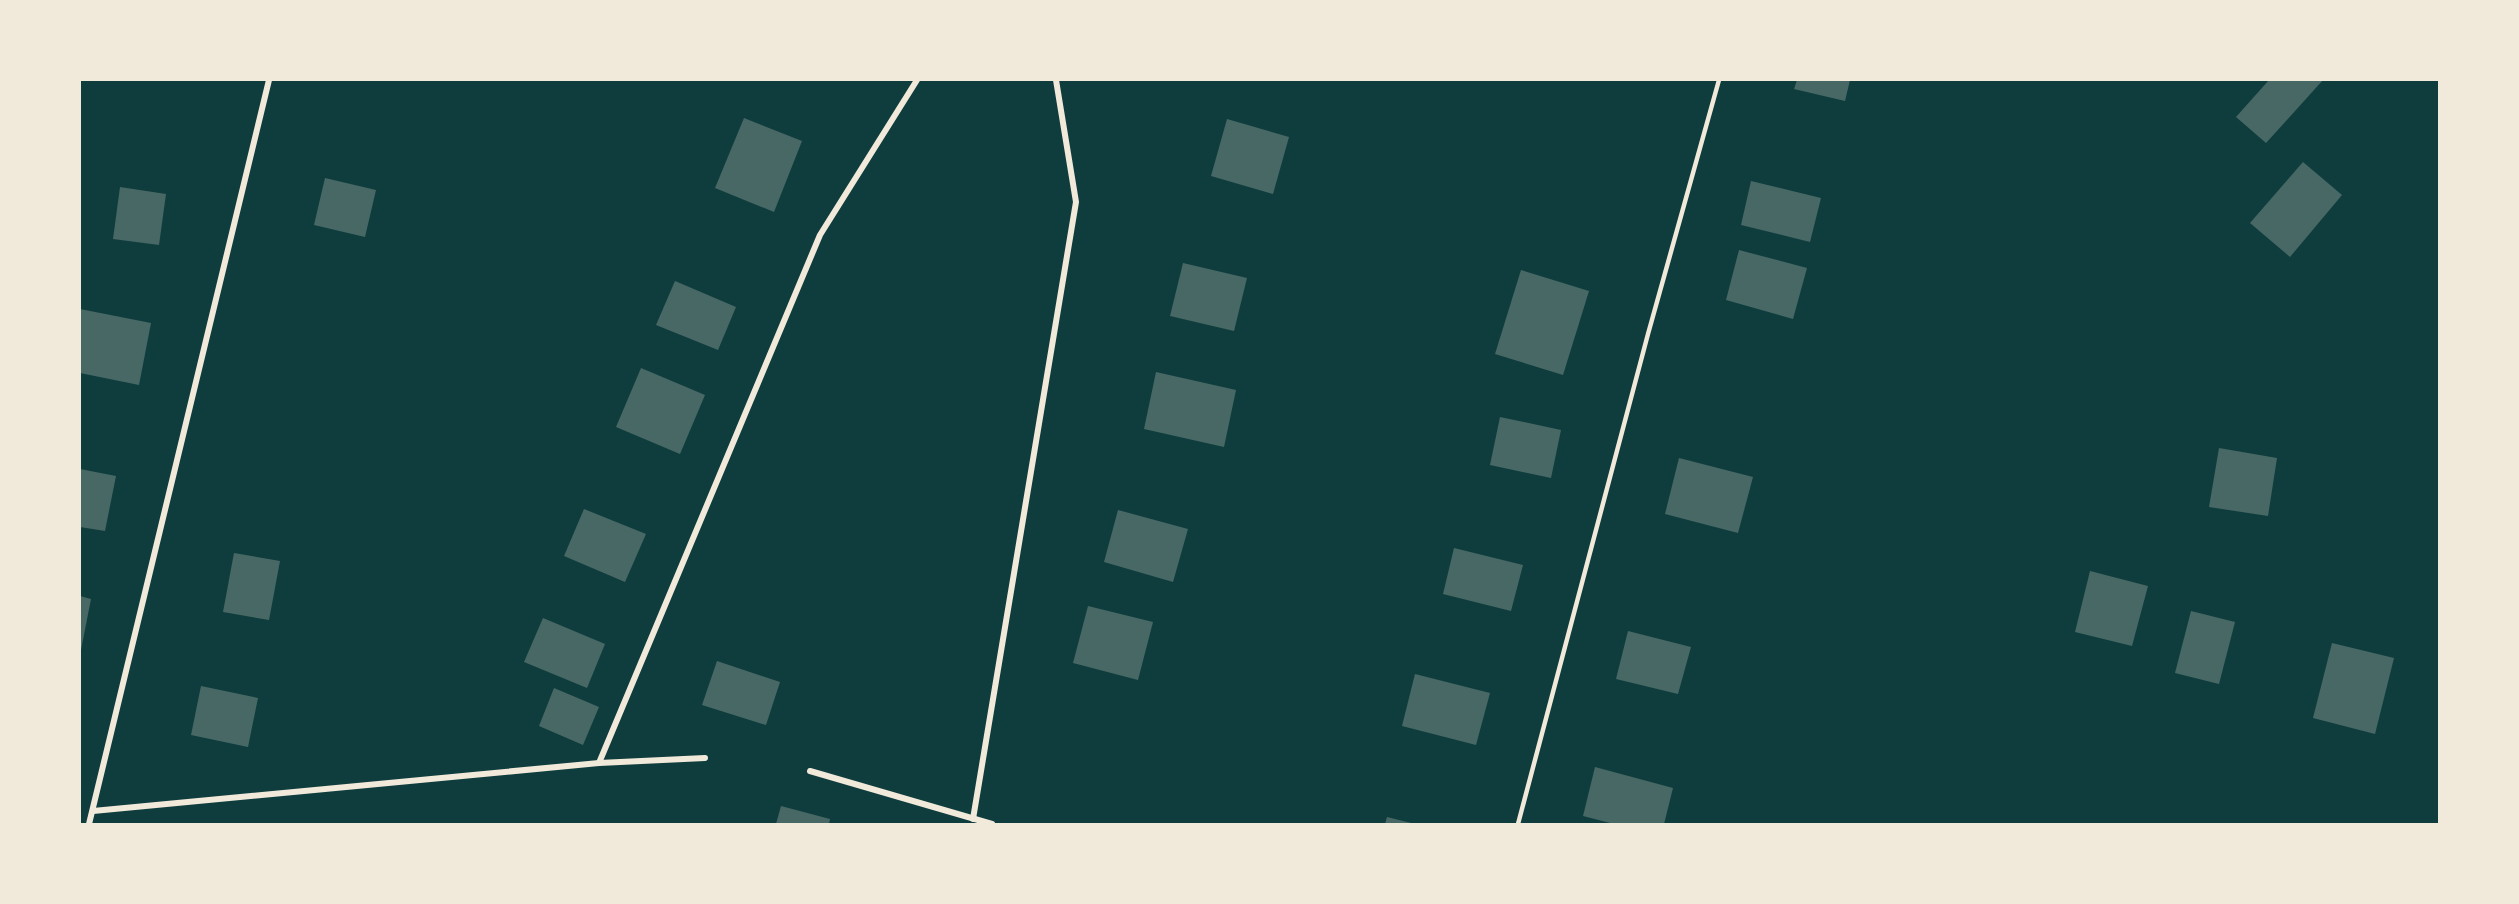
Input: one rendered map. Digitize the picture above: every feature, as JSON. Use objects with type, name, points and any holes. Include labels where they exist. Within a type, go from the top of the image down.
[{"type":"street","points":[[89,825],[269,80]]},
{"type":"street","points":[[599,763],[820,235],[917,80]]},
{"type":"street","points":[[973,819],[1076,202],[1056,80]]},
{"type":"street","points":[[93,811],[599,763],[705,758]]},
{"type":"street","points":[[810,771],[992,825]]},
{"type":"lane","points":[[1518,825],[1651,323],[1719,80]]},
{"type":"building","points":[[1797,80],[1850,80],[1845,101],[1794,89]]},
{"type":"building","points":[[2269,80],[2323,80],[2266,143],[2236,117]]},
{"type":"building","points":[[744,118],[802,141],[774,212],[715,188]]},
{"type":"building","points":[[1227,119],[1289,137],[1273,194],[1211,176]]},
{"type":"building","points":[[2303,162],[2342,195],[2290,257],[2250,223]]},
{"type":"building","points":[[325,178],[376,190],[365,237],[314,225]]},
{"type":"building","points":[[1751,181],[1821,198],[1810,242],[1741,225]]},
{"type":"building","points":[[120,187],[166,194],[159,245],[113,239]]},
{"type":"building","points":[[1739,250],[1807,268],[1793,319],[1726,300]]},
{"type":"building","points":[[1183,263],[1247,278],[1234,331],[1170,316]]},
{"type":"building","points":[[1521,270],[1589,291],[1563,375],[1495,354]]},
{"type":"building","points":[[675,281],[736,307],[718,350],[656,325]]},
{"type":"building","points":[[80,309],[151,323],[139,385],[80,373]]},
{"type":"building","points":[[641,368],[705,395],[680,454],[616,427]]},
{"type":"building","points":[[1156,372],[1236,390],[1224,447],[1144,429]]},
{"type":"building","points":[[1500,417],[1561,430],[1551,478],[1490,465]]},
{"type":"building","points":[[2219,448],[2277,458],[2268,516],[2209,507]]},
{"type":"building","points":[[1679,458],[1753,477],[1738,533],[1665,514]]},
{"type":"building","points":[[80,469],[116,476],[105,531],[80,527]]},
{"type":"building","points":[[584,509],[646,534],[625,582],[564,556]]},
{"type":"building","points":[[1118,510],[1188,529],[1173,582],[1104,562]]},
{"type":"building","points":[[1454,548],[1523,565],[1511,611],[1443,594]]},
{"type":"building","points":[[234,553],[280,561],[269,620],[223,612]]},
{"type":"building","points":[[2090,571],[2148,586],[2132,646],[2075,632]]},
{"type":"building","points":[[80,596],[91,599],[81,650],[80,650]]},
{"type":"building","points":[[1088,606],[1153,622],[1138,680],[1073,663]]},
{"type":"building","points":[[2191,611],[2235,622],[2219,684],[2175,673]]},
{"type":"building","points":[[543,618],[605,644],[587,688],[524,662]]},
{"type":"building","points":[[1628,631],[1691,647],[1678,694],[1616,679]]},
{"type":"building","points":[[2332,643],[2394,658],[2375,734],[2313,718]]},
{"type":"building","points":[[717,661],[780,682],[766,725],[702,705]]},
{"type":"building","points":[[1415,674],[1490,693],[1476,745],[1402,726]]},
{"type":"building","points":[[201,686],[258,698],[248,747],[191,735]]},
{"type":"building","points":[[554,688],[599,707],[583,745],[539,726]]},
{"type":"building","points":[[1595,767],[1673,788],[1664,824],[1614,824],[1583,816]]},
{"type":"building","points":[[781,806],[830,819],[829,824],[776,824]]},
{"type":"building","points":[[1387,817],[1415,824],[1385,824]]}]
